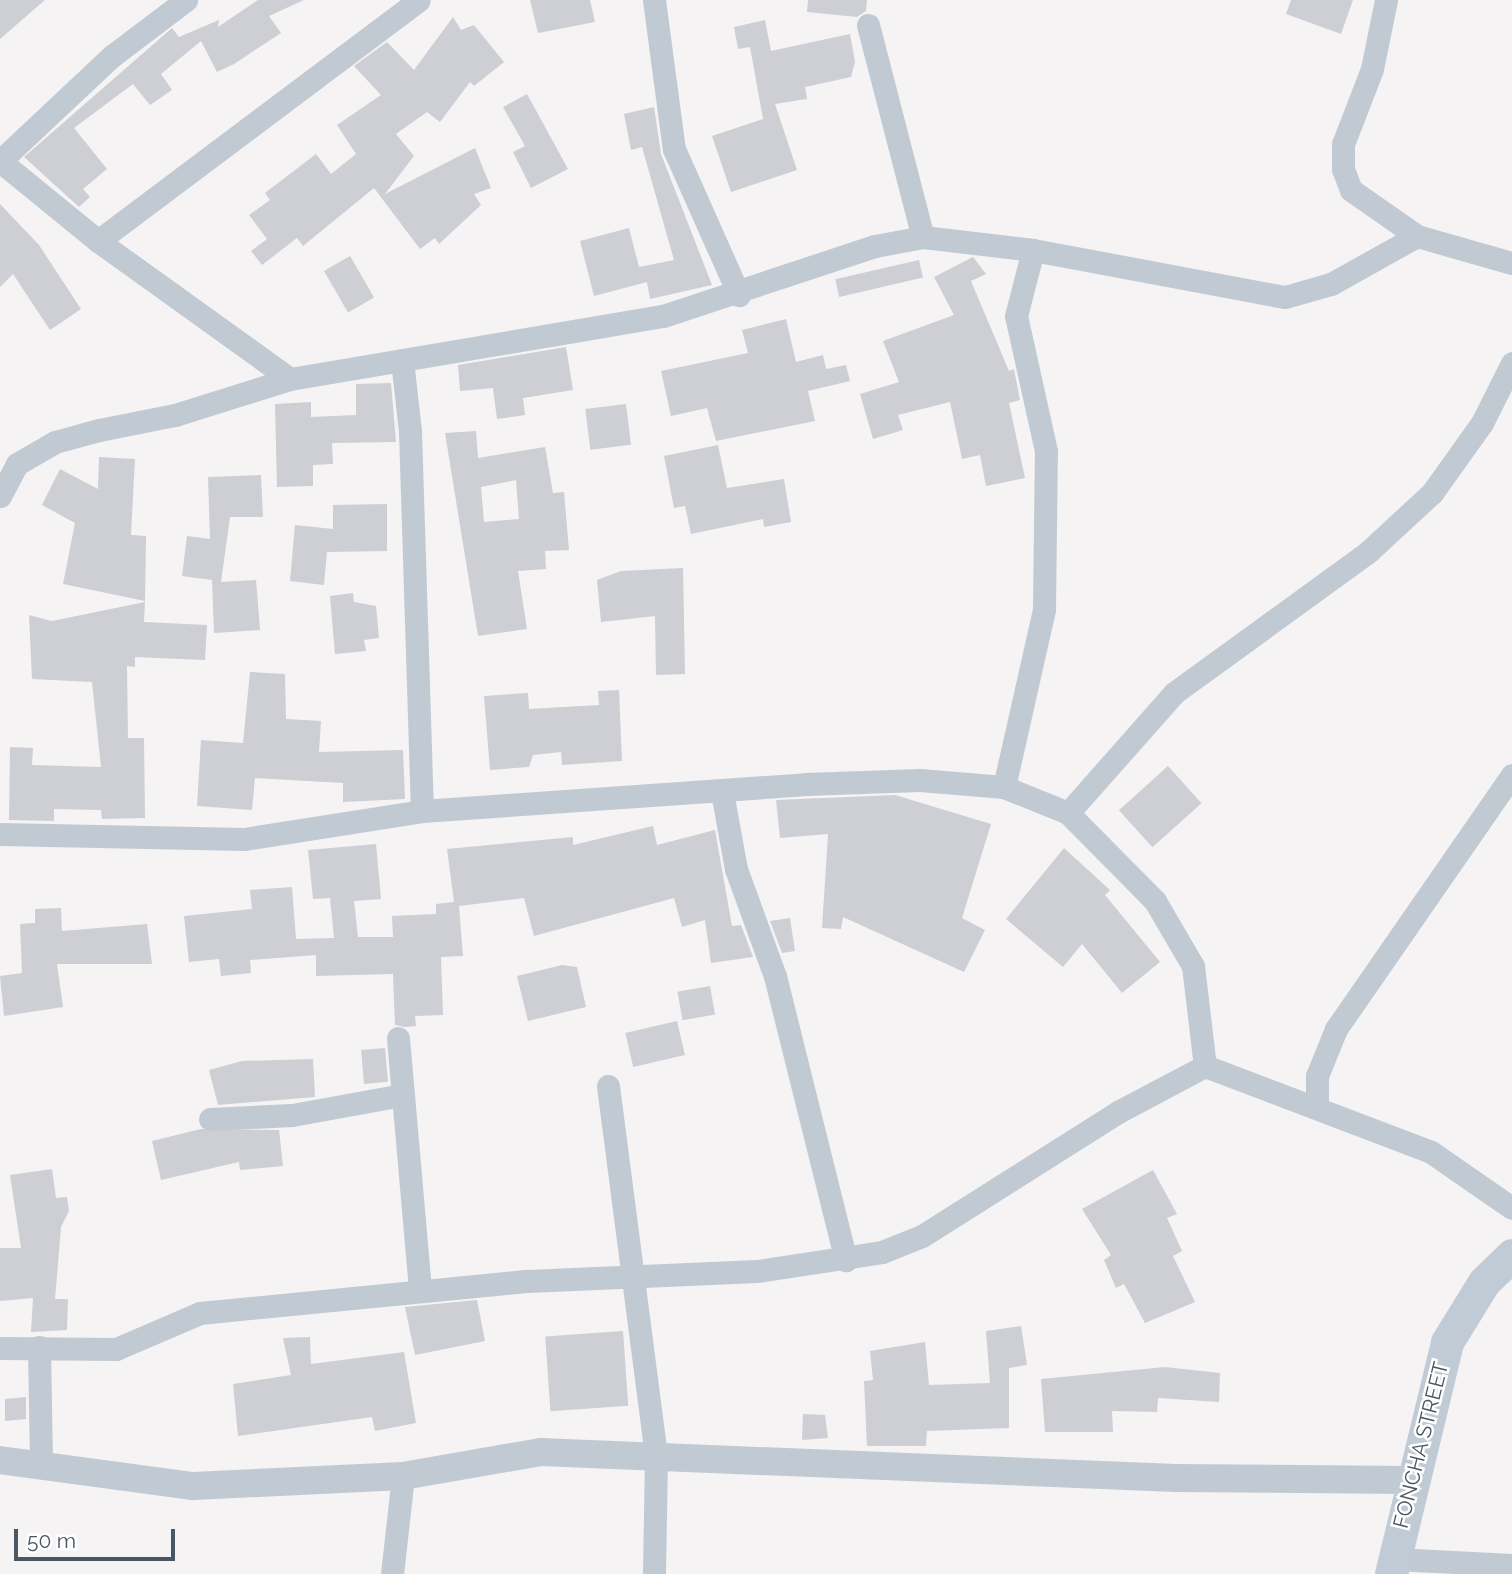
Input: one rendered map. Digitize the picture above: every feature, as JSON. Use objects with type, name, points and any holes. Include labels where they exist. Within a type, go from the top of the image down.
[{"type":"main road","name":"FONCHA STREET","points":[[1393,1567],[1410,1480],[1447,1342],[1484,1282],[1512,1255]]},
{"type":"street","points":[[186,0],[112,56],[0,161],[98,242],[290,379]]},
{"type":"street","points":[[98,242],[419,0]]},
{"type":"street","points":[[654,0],[674,149],[739,295]]},
{"type":"street","points":[[1386,0],[1372,69],[1343,144],[1343,169],[1352,190],[1417,236],[1512,263]]},
{"type":"street","points":[[868,25],[923,237]]},
{"type":"street","points":[[0,496],[18,464],[55,442],[175,415],[290,379],[608,328],[739,295],[875,246],[923,237],[1032,250],[1284,297],[1331,284],[1417,236]]},
{"type":"street","points":[[1004,787],[1044,609],[1046,451],[1016,316],[1032,250]]},
{"type":"street","points":[[402,360],[422,811]]},
{"type":"street","points":[[1068,813],[1174,693],[1368,552],[1432,493],[1482,423],[1512,363]]},
{"type":"street","points":[[1317,1104],[1317,1076],[1336,1030],[1512,775]]},
{"type":"street","points":[[0,834],[244,839],[422,811],[878,781],[1004,787],[1068,813],[1155,901],[1193,967],[1205,1066]]},
{"type":"street","points":[[722,792],[736,869],[775,976],[846,1260]]},
{"type":"street","points":[[398,1038],[420,1290]]},
{"type":"street","points":[[0,1348],[116,1349],[200,1313],[420,1290],[630,1279],[846,1260],[922,1236],[1118,1112],[1205,1066],[1317,1104],[1431,1152],[1512,1208]]},
{"type":"street","points":[[608,1086],[630,1279],[656,1457],[654,1574]]},
{"type":"street","points":[[210,1119],[292,1115],[402,1095]]},
{"type":"street","points":[[38,1347],[41,1465]]},
{"type":"street","points":[[0,1460],[193,1486],[403,1476],[541,1452],[1175,1478],[1410,1480]]},
{"type":"street","points":[[392,1574],[403,1476]]},
{"type":"street","points":[[1393,1567],[1512,1565]]},
{"type":"building","points":[[0,0],[45,0],[0,39]]},
{"type":"building","points":[[258,0],[304,0],[269,16],[281,33],[234,64],[217,72],[201,41],[161,74],[172,90],[150,105],[133,84],[74,128],[107,169],[83,189],[90,197],[79,207],[24,157],[172,28],[179,37],[219,20],[218,27]]},
{"type":"building","points":[[530,0],[590,0],[595,22],[538,33]]},
{"type":"building","points":[[808,0],[867,0],[866,11],[857,17],[807,12]]},
{"type":"building","points":[[1291,0],[1353,0],[1341,34],[1286,14]]},
{"type":"building","points":[[453,17],[461,30],[474,25],[504,62],[474,86],[470,82],[440,122],[427,112],[396,134],[414,156],[385,194],[475,148],[491,188],[474,194],[481,205],[439,244],[435,238],[420,249],[374,188],[303,246],[297,238],[262,265],[251,251],[267,239],[249,215],[270,200],[265,193],[316,154],[331,174],[356,154],[337,125],[381,95],[354,66],[387,42],[414,70]]},
{"type":"building","points":[[765,20],[771,51],[850,34],[855,62],[851,77],[805,87],[807,99],[775,104],[797,170],[731,192],[712,136],[763,119],[750,47],[738,49],[734,27]]},
{"type":"building","points":[[527,94],[568,169],[531,188],[513,152],[525,146],[503,107]]},
{"type":"building","points":[[654,107],[661,154],[712,285],[650,299],[647,282],[594,296],[580,241],[629,228],[639,267],[674,260],[642,147],[631,150],[624,114]]},
{"type":"building","points":[[0,204],[39,245],[81,309],[50,330],[13,274],[0,287]]},
{"type":"building","points":[[350,256],[374,298],[348,313],[324,271]]},
{"type":"building","points":[[973,257],[986,274],[971,281],[1009,371],[1014,369],[1020,400],[1009,403],[1025,478],[986,486],[980,455],[962,459],[950,402],[898,415],[903,430],[873,439],[860,394],[899,382],[883,341],[954,315],[934,277]]},
{"type":"building","points":[[919,260],[923,278],[839,297],[835,279]]},
{"type":"building","points":[[786,319],[796,362],[823,355],[826,369],[846,365],[850,381],[808,391],[815,421],[716,441],[707,408],[671,416],[661,371],[748,353],[742,330]]},
{"type":"building","points":[[566,347],[573,390],[523,398],[525,415],[497,419],[493,388],[460,391],[458,365]]},
{"type":"building","points":[[391,383],[396,442],[332,443],[333,464],[313,465],[313,486],[277,487],[275,404],[311,402],[311,417],[356,415],[356,384]]},
{"type":"building","points":[[626,404],[631,445],[590,450],[585,409]]},
{"type":"building","points":[[476,431],[478,458],[545,447],[553,493],[564,492],[569,550],[545,551],[546,569],[518,571],[527,629],[478,636],[445,433]],"holes":[[[516,480],[519,519],[484,522],[481,487]]]},
{"type":"building","points":[[718,445],[727,488],[784,479],[791,522],[764,527],[763,519],[691,534],[685,506],[674,508],[664,456]]},
{"type":"building","points":[[99,457],[135,459],[131,535],[146,536],[145,601],[63,584],[75,523],[42,505],[60,469],[98,489]]},
{"type":"building","points":[[261,475],[263,517],[230,517],[221,582],[256,580],[260,630],[214,633],[212,580],[182,576],[187,536],[210,539],[208,477]]},
{"type":"building","points":[[387,504],[387,551],[327,552],[324,585],[290,581],[295,525],[333,529],[333,505]]},
{"type":"building","points":[[683,568],[685,674],[656,675],[655,616],[601,622],[597,580],[621,571]]},
{"type":"building","points":[[353,593],[354,602],[376,606],[379,638],[364,640],[366,651],[335,654],[330,596]]},
{"type":"building","points":[[145,602],[144,622],[207,625],[205,660],[135,657],[135,667],[127,666],[128,738],[144,738],[145,818],[102,819],[101,810],[54,809],[54,821],[9,820],[10,747],[33,748],[32,765],[101,767],[92,682],[32,679],[29,615],[52,621]]},
{"type":"building","points":[[250,672],[285,674],[286,719],[321,721],[319,752],[403,750],[405,799],[343,802],[343,783],[255,778],[252,810],[197,806],[201,740],[243,743]]},
{"type":"building","points":[[619,690],[622,761],[562,765],[561,752],[533,755],[529,767],[490,770],[484,696],[528,693],[529,709],[599,705],[598,691]]},
{"type":"building","points":[[1168,766],[1201,803],[1152,847],[1119,810]]},
{"type":"building","points":[[895,795],[991,824],[962,918],[985,930],[964,972],[843,917],[841,929],[822,928],[828,834],[780,838],[776,800]]},
{"type":"building","points":[[653,826],[657,845],[715,830],[732,926],[741,925],[753,957],[711,963],[705,920],[682,927],[674,898],[534,936],[524,898],[459,906],[463,956],[441,957],[443,1015],[415,1016],[416,1026],[405,1027],[395,1025],[393,974],[316,976],[316,955],[250,960],[251,973],[221,976],[219,959],[189,962],[184,916],[252,909],[250,890],[292,887],[296,939],[334,938],[330,898],[313,899],[308,850],[376,844],[381,899],[354,901],[358,937],[393,937],[392,916],[436,914],[436,904],[454,902],[447,849],[573,837],[573,845]]},
{"type":"building","points":[[1064,848],[1110,890],[1105,895],[1160,962],[1122,993],[1082,944],[1063,967],[1006,919]]},
{"type":"building","points":[[61,908],[62,931],[147,924],[152,964],[57,964],[63,1007],[4,1016],[0,976],[22,973],[20,924],[35,923],[35,909]]},
{"type":"building","points":[[790,918],[795,951],[782,953],[770,921]]},
{"type":"building","points":[[562,965],[577,967],[586,1007],[528,1021],[517,976]]},
{"type":"building","points":[[710,986],[715,1015],[683,1020],[678,992]]},
{"type":"building","points":[[677,1021],[685,1055],[633,1067],[625,1033]]},
{"type":"building","points":[[385,1048],[388,1082],[364,1084],[361,1050]]},
{"type":"building","points":[[313,1059],[315,1097],[218,1105],[209,1070],[242,1061]]},
{"type":"building","points":[[201,1129],[279,1130],[283,1166],[240,1170],[239,1162],[161,1180],[152,1141]]},
{"type":"building","points":[[52,1169],[56,1198],[67,1197],[69,1211],[61,1227],[55,1299],[68,1299],[67,1330],[31,1332],[33,1298],[0,1301],[0,1248],[21,1248],[10,1175]]},
{"type":"building","points":[[1153,1170],[1177,1214],[1167,1218],[1182,1251],[1173,1256],[1195,1302],[1145,1323],[1124,1284],[1116,1288],[1104,1260],[1111,1255],[1082,1209]]},
{"type":"building","points":[[477,1300],[485,1341],[415,1355],[405,1307]]},
{"type":"building","points":[[1021,1326],[1027,1365],[1009,1368],[1009,1428],[927,1431],[926,1446],[867,1446],[864,1381],[873,1380],[870,1351],[925,1342],[929,1385],[990,1383],[986,1331]]},
{"type":"building","points":[[623,1331],[628,1406],[550,1411],[545,1336]]},
{"type":"building","points":[[310,1337],[311,1364],[404,1352],[416,1423],[375,1431],[372,1417],[238,1436],[233,1384],[291,1375],[283,1338]]},
{"type":"building","points":[[1165,1367],[1220,1373],[1219,1402],[1158,1398],[1157,1412],[1112,1411],[1113,1432],[1045,1432],[1041,1379]]},
{"type":"building","points":[[26,1397],[26,1419],[5,1421],[5,1399]]},
{"type":"building","points":[[803,1414],[825,1415],[828,1438],[802,1440]]}]
